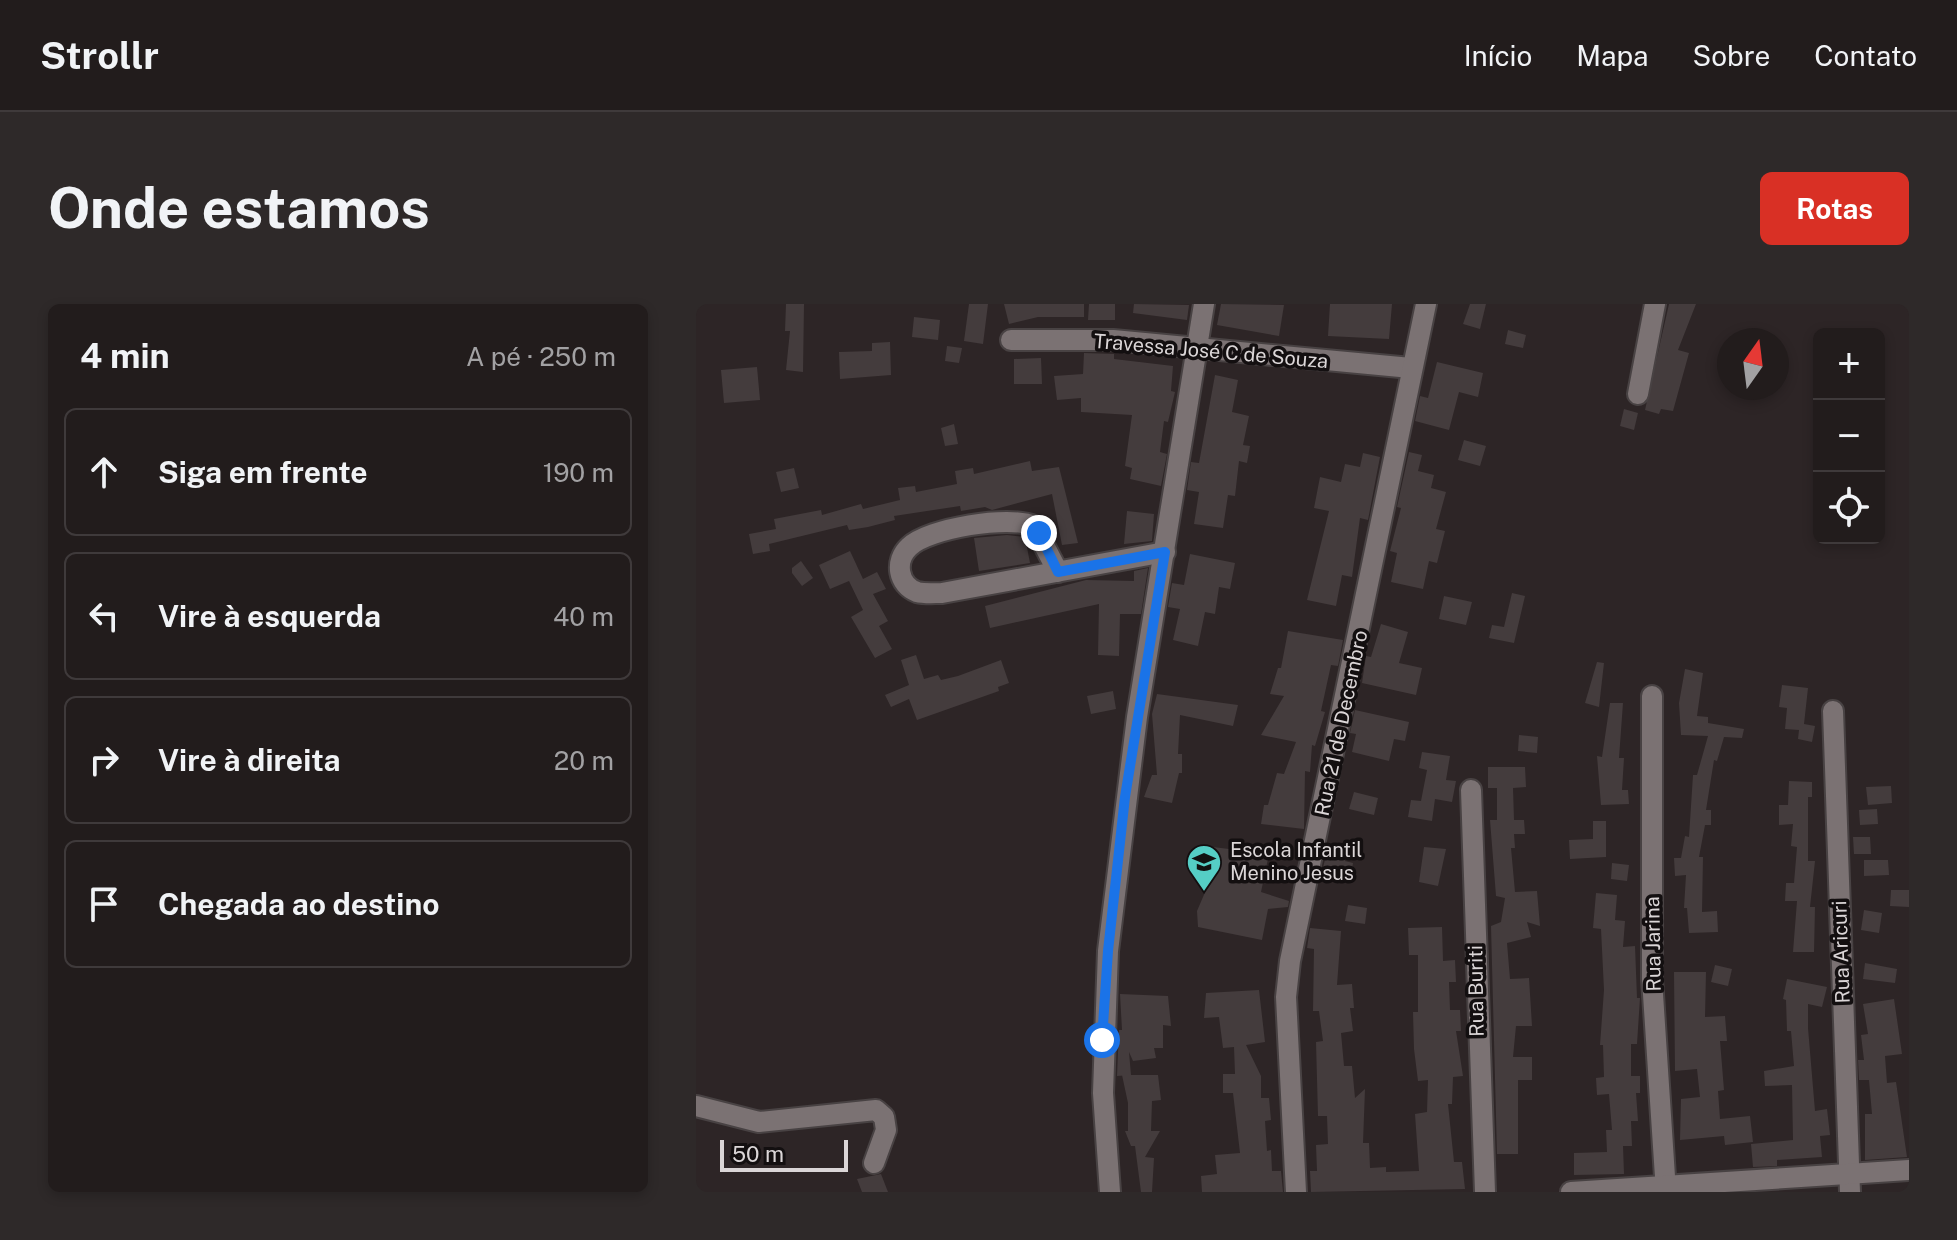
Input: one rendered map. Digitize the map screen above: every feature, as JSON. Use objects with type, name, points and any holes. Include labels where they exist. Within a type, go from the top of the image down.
[{"type":"street","points":[[1110,1192],[1103,1080],[1108,951],[1125,797],[1204,304]]},
{"type":"street","name":"Rua 21 de Decembro","points":[[1296,1192],[1286,997],[1290,961],[1377,556],[1411,368],[1426,304]]},
{"type":"street","points":[[1638,394],[1655,304]]},
{"type":"street","name":"Travessa José C de Souza","points":[[1011,340],[1113,340],[1411,368]]},
{"type":"street","points":[[1058,572],[1034,526],[1007,520],[939,533],[918,541],[903,555],[900,571],[903,582],[920,593],[942,593],[1058,572],[1165,552]]},
{"type":"street","name":"Rua Jarina","points":[[1652,696],[1652,979],[1666,1189]]},
{"type":"street","name":"Rua Aricuri","points":[[1833,711],[1850,1183]]},
{"type":"street","name":"Rua Buriti","points":[[1471,790],[1485,1192]]},
{"type":"street","points":[[696,1106],[759,1122],[876,1110],[884,1117],[886,1130],[874,1163]]},
{"type":"street","points":[[1571,1192],[1850,1183],[1909,1170]]},
{"type":"building","points":[[786,304],[804,304],[803,372],[786,370],[790,331],[785,331]]},
{"type":"building","points":[[969,304],[988,304],[983,344],[964,341]]},
{"type":"building","points":[[1004,304],[1084,304],[1084,317],[1038,317],[1009,324]]},
{"type":"building","points":[[1089,304],[1115,304],[1115,320],[1088,320]]},
{"type":"building","points":[[1134,304],[1189,305],[1187,320],[1133,313]]},
{"type":"building","points":[[1221,304],[1284,305],[1279,336],[1217,325]]},
{"type":"building","points":[[1330,304],[1392,304],[1389,339],[1328,336]]},
{"type":"building","points":[[1470,304],[1486,304],[1480,329],[1463,324]]},
{"type":"building","points":[[1669,304],[1696,304],[1678,350],[1689,353],[1673,411],[1661,409],[1659,414],[1645,410]]},
{"type":"building","points":[[914,317],[940,320],[938,340],[912,337]]},
{"type":"building","points":[[1508,330],[1526,335],[1523,348],[1505,344]]},
{"type":"building","points":[[890,342],[891,375],[840,379],[839,352],[872,351],[872,343]]},
{"type":"building","points":[[947,346],[962,348],[959,363],[945,361]]},
{"type":"building","points":[[1084,353],[1114,354],[1114,359],[1173,366],[1171,391],[1175,392],[1168,422],[1164,421],[1160,452],[1167,454],[1161,486],[1130,479],[1132,468],[1125,466],[1132,415],[1081,412],[1081,398],[1057,400],[1054,376],[1083,374]]},
{"type":"building","points":[[1041,358],[1042,384],[1014,384],[1014,359]]},
{"type":"building","points":[[1437,362],[1483,373],[1478,397],[1459,392],[1449,430],[1415,421],[1420,396],[1428,398]]},
{"type":"building","points":[[757,367],[760,400],[724,403],[721,370]]},
{"type":"building","points":[[1215,375],[1238,380],[1232,412],[1249,416],[1243,445],[1250,446],[1247,463],[1239,461],[1235,496],[1228,495],[1223,528],[1194,524],[1199,492],[1187,490],[1191,462],[1199,463]]},
{"type":"building","points":[[1624,409],[1638,413],[1634,430],[1620,426]]},
{"type":"building","points":[[954,424],[958,444],[945,446],[941,428]]},
{"type":"building","points":[[1464,440],[1486,446],[1480,466],[1458,460]]},
{"type":"building","points":[[1409,452],[1422,455],[1418,471],[1434,475],[1431,488],[1446,492],[1436,529],[1445,531],[1437,563],[1429,561],[1423,589],[1391,582],[1397,553],[1390,551],[1401,508],[1397,507]]},
{"type":"building","points":[[1363,453],[1380,457],[1368,520],[1360,518],[1352,577],[1342,575],[1336,606],[1307,600],[1329,511],[1314,508],[1320,477],[1341,482],[1345,464],[1360,467]]},
{"type":"building","points":[[1030,461],[1032,471],[1059,467],[1078,543],[1062,545],[1052,494],[992,510],[985,507],[961,511],[960,506],[894,516],[895,520],[868,527],[849,530],[847,525],[769,544],[770,551],[753,554],[749,534],[776,529],[774,519],[821,510],[822,515],[861,504],[863,509],[900,500],[898,488],[915,486],[916,492],[957,484],[955,471],[973,468],[974,474]]},
{"type":"building","points":[[794,468],[799,488],[781,492],[776,472]]},
{"type":"building","points":[[1127,511],[1154,514],[1152,541],[1124,544]]},
{"type":"building","points":[[1025,537],[1030,563],[979,571],[974,538]]},
{"type":"building","points":[[850,551],[863,579],[877,572],[886,589],[873,594],[888,621],[879,626],[892,649],[875,658],[851,617],[863,610],[849,581],[830,589],[819,565]]},
{"type":"building","points":[[1190,554],[1235,563],[1230,589],[1219,587],[1215,614],[1205,612],[1198,646],[1173,640],[1180,609],[1168,607],[1172,583],[1184,585]]},
{"type":"building","points":[[801,561],[813,578],[802,586],[792,573],[792,568]]},
{"type":"building","points":[[1148,568],[1141,614],[1120,614],[1119,656],[1098,655],[1099,604],[990,628],[985,606],[1086,580],[1134,581],[1134,571]]},
{"type":"building","points":[[1512,593],[1525,596],[1514,643],[1489,638],[1492,625],[1504,627]]},
{"type":"building","points":[[1444,596],[1472,602],[1466,625],[1439,619]]},
{"type":"building","points":[[1381,624],[1408,632],[1399,663],[1422,668],[1416,695],[1362,683],[1366,656],[1371,657]]},
{"type":"building","points":[[1288,631],[1343,640],[1338,666],[1331,665],[1321,711],[1325,712],[1315,746],[1312,745],[1310,772],[1305,771],[1304,829],[1261,824],[1264,805],[1268,805],[1277,773],[1284,774],[1296,742],[1261,735],[1284,696],[1270,694],[1278,668],[1281,668]]},
{"type":"building","points":[[916,655],[924,679],[938,675],[941,680],[958,676],[1001,660],[1009,683],[998,687],[999,691],[917,720],[909,699],[891,707],[885,695],[909,685],[901,660]]},
{"type":"building","points":[[1597,662],[1604,663],[1599,707],[1585,703]]},
{"type":"building","points":[[1685,669],[1703,673],[1697,716],[1708,717],[1708,723],[1744,729],[1742,738],[1724,737],[1717,761],[1714,760],[1706,810],[1711,810],[1711,825],[1705,825],[1699,857],[1703,857],[1702,912],[1717,911],[1718,932],[1689,933],[1687,908],[1684,908],[1686,875],[1675,876],[1674,858],[1681,858],[1685,836],[1689,837],[1693,775],[1697,775],[1708,736],[1681,735],[1679,703]]},
{"type":"building","points":[[1782,685],[1808,688],[1804,724],[1815,726],[1812,742],[1798,739],[1799,730],[1785,729],[1787,708],[1779,707]]},
{"type":"building","points":[[1113,691],[1116,709],[1091,714],[1087,696]]},
{"type":"building","points":[[1157,694],[1238,705],[1233,726],[1180,715],[1178,754],[1182,754],[1182,773],[1179,773],[1172,803],[1144,797],[1152,775],[1157,775],[1152,714]]},
{"type":"building","points":[[1610,703],[1623,703],[1619,758],[1624,758],[1622,790],[1628,790],[1629,804],[1601,805],[1597,756],[1602,757]]},
{"type":"building","points":[[1355,710],[1409,722],[1405,741],[1394,739],[1389,761],[1352,752],[1356,734],[1350,733]]},
{"type":"building","points":[[1519,735],[1538,737],[1537,753],[1518,751]]},
{"type":"building","points":[[1422,752],[1450,756],[1446,780],[1456,781],[1452,802],[1435,799],[1432,821],[1408,817],[1411,800],[1421,801],[1427,770],[1419,768]]},
{"type":"building","points":[[1488,767],[1525,767],[1526,787],[1513,788],[1514,820],[1524,820],[1525,834],[1514,834],[1515,848],[1511,848],[1515,892],[1537,891],[1540,926],[1527,922],[1531,937],[1507,943],[1510,979],[1529,978],[1532,1026],[1516,1026],[1513,1057],[1532,1057],[1532,1080],[1518,1080],[1518,1154],[1497,1154],[1491,926],[1501,922],[1505,898],[1496,896],[1490,820],[1497,820],[1497,788],[1488,788]]},
{"type":"building","points":[[1789,781],[1812,782],[1812,797],[1808,797],[1808,861],[1815,861],[1810,907],[1815,907],[1814,952],[1793,952],[1797,901],[1785,901],[1786,883],[1794,883],[1797,847],[1791,846],[1793,824],[1779,825],[1779,805],[1788,805]]},
{"type":"building","points":[[1891,786],[1892,803],[1868,805],[1866,787]]},
{"type":"building","points":[[1354,792],[1378,798],[1374,815],[1349,809]]},
{"type":"building","points":[[1877,809],[1878,824],[1860,825],[1859,810]]},
{"type":"building","points":[[1593,821],[1606,821],[1606,857],[1570,859],[1569,840],[1593,839]]},
{"type":"building","points":[[1853,837],[1870,837],[1871,854],[1854,854]]},
{"type":"building","points":[[1329,843],[1348,849],[1345,861],[1353,863],[1350,881],[1321,876]]},
{"type":"building","points":[[1213,847],[1269,854],[1261,892],[1289,901],[1288,907],[1268,909],[1262,940],[1198,927],[1197,911],[1209,883],[1204,881]]},
{"type":"building","points":[[1424,847],[1446,849],[1438,886],[1419,882]]},
{"type":"building","points":[[1864,860],[1888,860],[1889,875],[1864,876]]},
{"type":"building","points":[[1612,863],[1629,865],[1627,881],[1611,879]]},
{"type":"building","points":[[1891,890],[1909,890],[1909,907],[1890,906]]},
{"type":"building","points":[[1596,893],[1617,895],[1615,920],[1625,921],[1623,947],[1635,946],[1637,998],[1640,998],[1637,1044],[1631,1044],[1631,1076],[1640,1076],[1640,1093],[1636,1093],[1638,1121],[1631,1121],[1632,1146],[1623,1146],[1624,1174],[1574,1175],[1574,1153],[1607,1152],[1606,1130],[1612,1130],[1609,1094],[1597,1095],[1596,1078],[1604,1077],[1603,1045],[1600,1045],[1604,990],[1601,929],[1593,928]]},
{"type":"building","points":[[1348,905],[1367,908],[1365,924],[1345,921]]},
{"type":"building","points":[[1864,910],[1882,913],[1879,933],[1861,930]]},
{"type":"building","points":[[1442,927],[1443,961],[1455,960],[1456,982],[1449,982],[1450,1010],[1460,1010],[1461,1031],[1456,1031],[1463,1076],[1453,1077],[1452,1104],[1448,1104],[1454,1162],[1462,1162],[1465,1189],[1311,1192],[1310,1171],[1317,1171],[1316,1145],[1328,1144],[1327,1116],[1318,1116],[1316,1042],[1323,1041],[1319,1011],[1313,1011],[1314,949],[1307,948],[1310,928],[1341,931],[1337,985],[1352,984],[1354,1008],[1350,1008],[1353,1031],[1341,1033],[1344,1066],[1352,1066],[1355,1098],[1365,1089],[1363,1143],[1369,1143],[1370,1168],[1386,1167],[1386,1172],[1419,1171],[1415,1114],[1427,1112],[1428,1080],[1418,1081],[1414,1049],[1413,1012],[1418,1012],[1418,955],[1409,955],[1408,928]]},
{"type":"building","points":[[1865,963],[1897,969],[1895,983],[1863,979]]},
{"type":"building","points":[[1715,965],[1732,969],[1728,986],[1711,982]]},
{"type":"building","points":[[1674,972],[1706,972],[1705,1017],[1725,1016],[1727,1041],[1720,1041],[1724,1090],[1718,1091],[1720,1119],[1750,1116],[1753,1142],[1725,1145],[1724,1136],[1680,1140],[1681,1099],[1700,1097],[1697,1069],[1675,1071]]},
{"type":"building","points":[[1787,979],[1827,987],[1822,1007],[1808,1004],[1808,1028],[1815,1111],[1827,1109],[1830,1135],[1820,1136],[1822,1157],[1777,1160],[1777,1166],[1753,1167],[1751,1144],[1793,1140],[1792,1085],[1765,1086],[1764,1071],[1794,1066],[1791,1031],[1787,1031],[1786,1000],[1783,999]]},
{"type":"building","points":[[1259,990],[1265,1042],[1246,1045],[1261,1076],[1261,1098],[1269,1098],[1271,1120],[1265,1121],[1267,1151],[1271,1150],[1272,1171],[1281,1171],[1283,1192],[1202,1192],[1201,1176],[1217,1174],[1215,1155],[1240,1153],[1233,1093],[1223,1093],[1223,1074],[1235,1074],[1234,1047],[1223,1048],[1219,1017],[1204,1018],[1206,993]]},
{"type":"building","points":[[1120,994],[1168,996],[1171,1026],[1163,1025],[1163,1048],[1154,1048],[1156,1058],[1133,1061],[1129,1052],[1131,1075],[1117,1076],[1119,1030],[1122,1030]]},
{"type":"building","points":[[1894,999],[1902,1054],[1885,1056],[1887,1083],[1896,1082],[1907,1157],[1865,1160],[1865,1114],[1872,1114],[1869,1080],[1859,1080],[1858,1060],[1864,1060],[1861,1035],[1868,1034],[1863,1004]]},
{"type":"building","points":[[1122,1075],[1158,1075],[1161,1100],[1152,1101],[1151,1131],[1160,1131],[1145,1157],[1154,1158],[1152,1192],[1141,1192],[1135,1146],[1131,1146],[1125,1131],[1128,1131],[1128,1103]]},
{"type":"building","points":[[881,1174],[888,1192],[862,1192],[857,1179]]},
{"type":"place","name":"Escola Infantil Menino Jesus","points":[[1204,893]]},
{"type":"route","points":[[1039,533],[1058,572],[1165,552],[1125,797],[1108,951],[1102,1040]]}]
